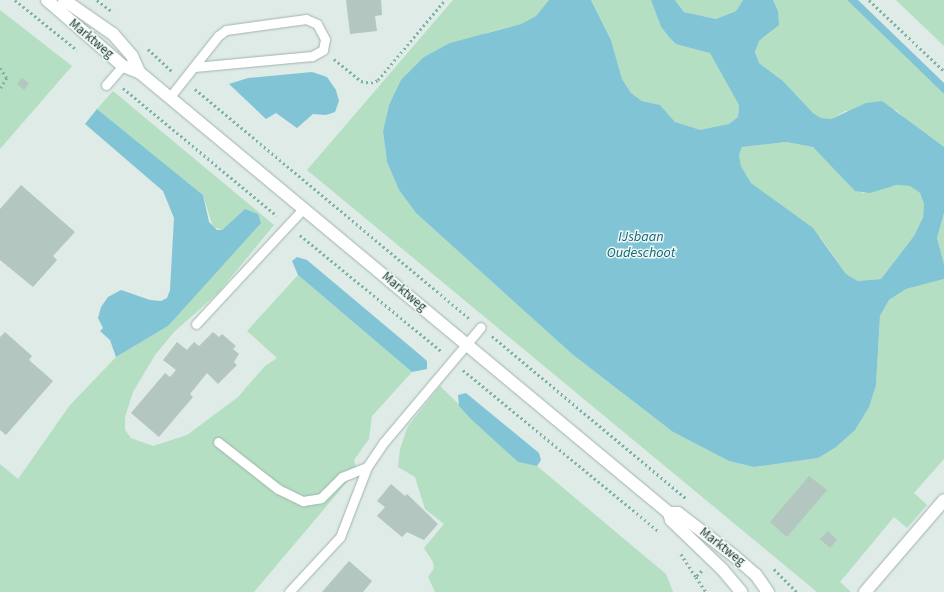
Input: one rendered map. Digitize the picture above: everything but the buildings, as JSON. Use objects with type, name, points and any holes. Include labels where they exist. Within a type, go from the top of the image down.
[{"type":"street","name":"Marktweg","points":[[47,0],[123,66],[139,72],[668,513],[671,520],[722,569],[741,592]]},
{"type":"street","name":"Marktweg","points":[[64,0],[113,34],[132,56],[139,72]]},
{"type":"street","points":[[865,592],[944,500]]},
{"type":"street","name":"Marktweg","points":[[668,513],[678,513],[734,556],[756,575],[768,592]]},
{"type":"lane","points":[[169,98],[195,67],[221,32],[243,25],[311,20],[322,31],[325,39],[322,50],[307,57],[195,67]]},
{"type":"lane","points":[[106,85],[120,69]]},
{"type":"lane","points":[[196,324],[303,208]]},
{"type":"lane","points":[[289,592],[340,536],[367,467],[452,360],[481,327]]},
{"type":"lane","points":[[218,442],[278,488],[303,501],[321,498],[342,477],[367,467]]},
{"type":"path","points":[[16,0],[83,55]]},
{"type":"path","points":[[98,0],[115,14]]},
{"type":"path","points":[[322,50],[361,81],[371,83],[378,80],[445,0]]},
{"type":"path","points":[[870,0],[944,71]]},
{"type":"path","points":[[144,44],[184,80],[688,500]]},
{"type":"path","points":[[0,68],[7,78],[0,89]]},
{"type":"path","points":[[120,86],[662,535]]},
{"type":"path","points":[[677,549],[706,592]]},
{"type":"path","points":[[696,578],[704,568]]},
{"type":"green space","points":[[453,0],[549,0],[536,16],[521,24],[486,33],[389,105],[383,131],[387,162],[399,190],[416,213],[572,354],[673,432],[729,461],[754,467],[818,458],[876,385],[880,316],[889,300],[906,289],[944,279],[944,459],[914,493],[927,505],[907,528],[894,517],[840,582],[851,592],[817,592],[307,170]]},
{"type":"green space","points":[[591,0],[651,0],[661,27],[676,44],[696,47],[710,53],[716,60],[739,105],[738,117],[729,124],[717,128],[700,130],[685,127],[675,122],[660,105],[642,101],[631,93],[622,79],[611,40]]},
{"type":"green space","points":[[675,0],[743,0],[736,11],[716,19],[684,12]]},
{"type":"green space","points":[[773,0],[847,0],[944,94],[944,147],[921,133],[896,110],[845,111],[831,119],[821,118],[813,113],[783,81],[759,63],[755,52],[759,41],[771,32],[778,11]]},
{"type":"green space","points":[[896,0],[944,0],[944,46]]},
{"type":"green space","points":[[0,10],[72,66],[0,149]]},
{"type":"green space","points":[[113,91],[274,225],[218,293],[174,332],[155,355],[133,392],[125,417],[125,430],[131,438],[153,446],[187,435],[238,397],[265,366],[277,358],[247,331],[298,275],[412,372],[372,416],[369,439],[354,460],[357,470],[254,592],[0,592],[0,464],[18,479],[70,405],[116,357],[168,326],[186,303],[245,209],[222,230],[213,227],[203,195],[97,109]]},
{"type":"green space","points":[[786,142],[813,147],[863,193],[896,185],[910,186],[920,193],[924,204],[923,216],[914,236],[881,279],[858,281],[846,274],[821,238],[751,183],[741,166],[739,155],[742,147]]},
{"type":"green space","points":[[944,213],[944,264],[937,238]]},
{"type":"green space","points":[[440,386],[518,462],[537,466],[666,574],[673,592],[435,592],[428,577],[434,568],[433,562],[424,548],[444,524],[425,509],[415,477],[398,467],[400,449],[408,426]]},
{"type":"water","name":"IJsbaan Oudeschoot","points":[[549,0],[591,0],[611,40],[622,79],[631,93],[642,101],[660,105],[675,122],[700,130],[729,124],[738,117],[739,105],[710,53],[676,44],[661,27],[651,0],[675,0],[684,12],[716,19],[736,11],[743,0],[773,0],[778,11],[779,25],[759,41],[755,52],[759,63],[783,81],[813,113],[821,118],[831,119],[866,103],[882,101],[944,147],[944,213],[937,238],[944,264],[944,279],[906,289],[889,300],[880,316],[876,385],[869,407],[855,430],[836,447],[818,458],[754,467],[729,461],[673,432],[572,354],[416,213],[399,190],[387,162],[383,131],[389,105],[401,80],[424,57],[450,43],[521,24],[536,16]],"holes":[[[786,142],[813,147],[855,191],[870,193],[896,185],[910,186],[920,193],[924,204],[923,217],[914,236],[881,279],[858,281],[846,274],[813,228],[751,183],[741,166],[739,155],[742,147]]]},
{"type":"water","points":[[847,0],[858,0],[944,83],[944,94]]},
{"type":"water","points":[[312,72],[327,77],[336,90],[339,101],[335,112],[326,115],[313,114],[297,128],[276,113],[266,119],[229,84],[248,78]]},
{"type":"water","points":[[97,109],[203,195],[209,222],[217,230],[222,230],[245,209],[258,214],[261,223],[168,326],[116,357],[110,340],[100,331],[103,328],[98,318],[101,307],[108,297],[121,290],[150,300],[161,301],[167,298],[170,290],[174,218],[163,191],[85,124]]},
{"type":"water","points":[[297,257],[307,260],[419,354],[427,361],[427,369],[412,372],[298,275],[292,261]]},
{"type":"water","points":[[466,393],[539,453],[541,460],[537,466],[518,462],[471,419],[459,406],[458,395]]}]
